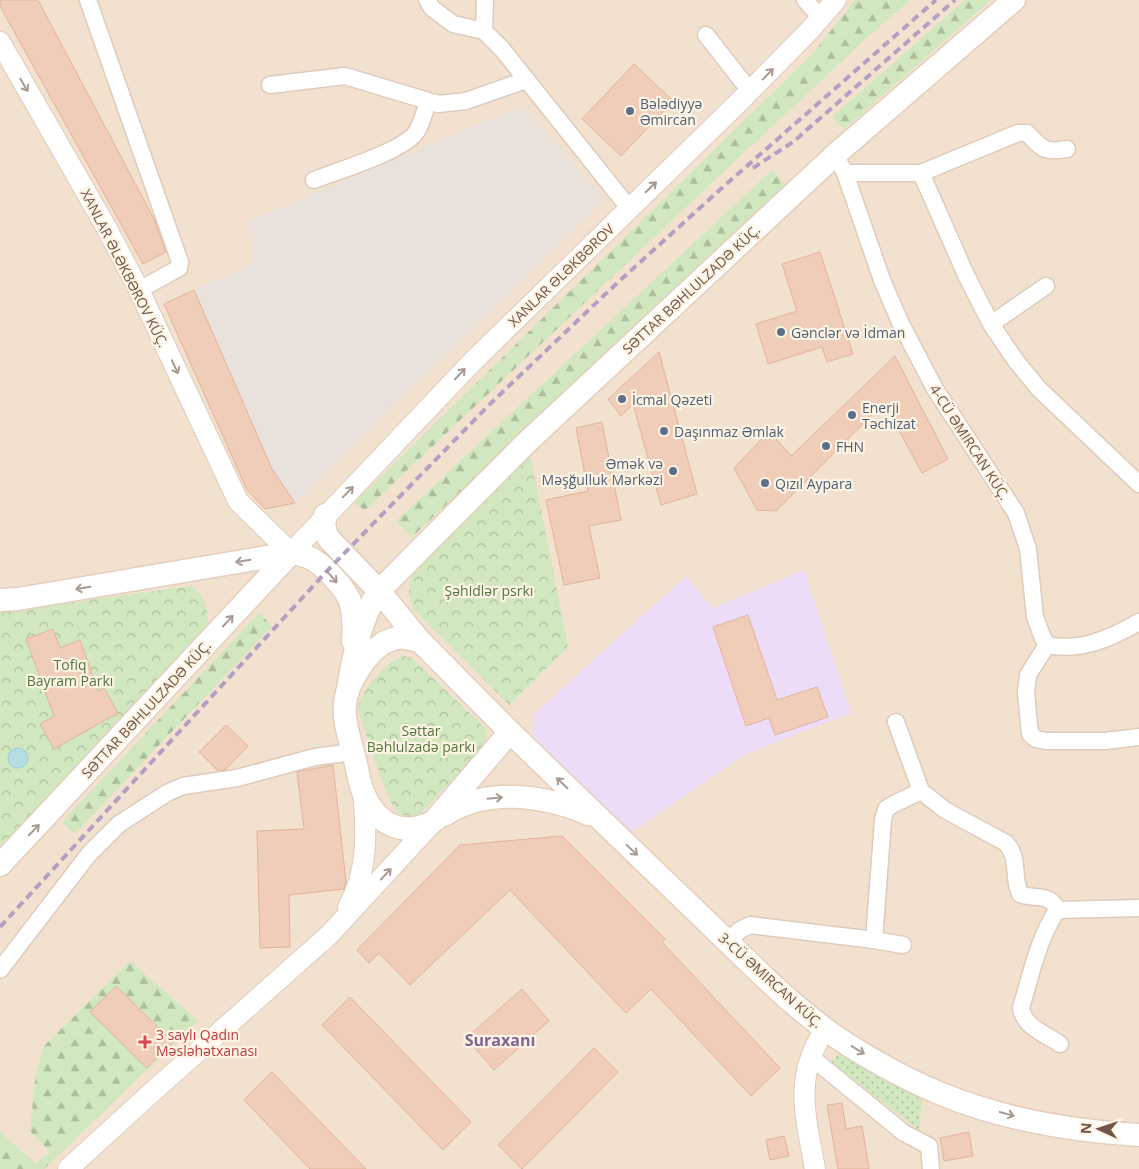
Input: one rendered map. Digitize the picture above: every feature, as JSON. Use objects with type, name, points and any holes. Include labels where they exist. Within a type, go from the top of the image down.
[{"type":"main road","name":"SƏTTAR BƏHLULZADƏ KÜÇ.","points":[[345,703],[363,624],[368,610],[379,591],[525,444],[840,164],[1014,0]]},
{"type":"main road","points":[[325,515],[324,525],[329,539],[379,591],[420,641],[597,817]]},
{"type":"main road","name":"SƏTTAR BƏHLULZADƏ KÜÇ.","points":[[0,865],[291,553]]},
{"type":"main road","points":[[0,600],[18,599],[291,553],[309,557],[319,563],[344,591],[349,601],[353,633],[345,717],[363,793],[374,812],[385,822],[398,828],[410,830],[423,828],[434,821],[510,732]]},
{"type":"main road","points":[[345,703],[349,689],[360,668],[382,644],[400,637],[420,641]]},
{"type":"main road","name":"3-CÜ ƏMIRCAN KÜÇ.","points":[[434,821],[464,803],[493,797],[525,797],[542,800],[576,808],[597,817],[777,988],[825,1029],[858,1051],[905,1077],[966,1104],[1017,1117],[1067,1126],[1139,1135]]},
{"type":"street","points":[[88,0],[180,262],[179,268],[139,290]]},
{"type":"street","points":[[426,0],[432,8],[453,24],[484,31],[502,49],[629,208]]},
{"type":"street","points":[[484,31],[486,0]]},
{"type":"street","points":[[805,0],[821,18]]},
{"type":"street","name":"XANLAR ƏLƏKBƏROV","points":[[291,553],[474,360],[750,91],[836,0]]},
{"type":"street","points":[[706,35],[750,91]]},
{"type":"street","name":"XANLAR ƏLƏKBƏROV KÜÇ.","points":[[0,42],[106,226],[139,290],[238,501],[291,553]]},
{"type":"street","points":[[270,85],[345,76],[438,104],[466,101],[526,80]]},
{"type":"street","points":[[314,180],[387,152],[406,142],[416,132],[428,102]]},
{"type":"street","points":[[840,164],[921,173],[1018,133],[1027,133],[1044,150],[1067,149]]},
{"type":"street","name":"4-CÜ ƏMIRCAN KÜÇ.","points":[[840,164],[882,280],[900,322],[934,389],[1016,513],[1028,548],[1035,617],[1047,645]]},
{"type":"street","points":[[921,173],[959,260],[990,324],[1016,361],[1039,389],[1138,481]]},
{"type":"street","points":[[990,324],[1046,286]]},
{"type":"street","points":[[1139,622],[1100,642],[1074,646],[1056,647],[1047,645],[1028,676],[1026,693],[1030,734],[1036,739],[1046,741],[1105,741],[1139,737]]},
{"type":"street","points":[[896,722],[921,791],[945,810],[1006,843],[1012,849],[1015,858],[1016,885],[1020,894],[1028,897],[1046,897],[1055,903],[1058,910]]},
{"type":"street","points":[[0,970],[88,854],[119,824],[167,793],[184,786],[237,778],[315,757],[353,752]]},
{"type":"street","points":[[874,940],[883,820],[886,809],[921,791]]},
{"type":"street","points":[[329,936],[353,898],[363,867],[366,815],[363,793]]},
{"type":"street","points":[[68,1169],[329,936],[434,821]]},
{"type":"street","points":[[1058,910],[1139,908]]},
{"type":"street","points":[[1058,910],[1046,927],[1021,1008],[1023,1016],[1032,1027],[1060,1044]]},
{"type":"street","points":[[728,941],[740,930],[750,925],[903,945]]},
{"type":"street","points":[[816,1169],[804,1094],[805,1075],[811,1056],[825,1029]]},
{"type":"street","points":[[811,1056],[904,1133],[929,1146],[931,1169]]},
{"type":"shaded area","name":"Suraxanı","points":[[0,0],[1139,0],[1139,1169],[0,1169]]},
{"type":"shaded area","points":[[522,106],[604,199],[295,503],[272,469],[194,290],[253,264],[248,222]]},
{"type":"shaded area","points":[[804,570],[851,713],[746,754],[632,832],[537,744],[532,732],[534,714],[686,576],[713,608]]},
{"type":"green space","points":[[855,0],[910,0],[718,177],[365,510],[354,503],[814,52]]},
{"type":"green space","points":[[965,0],[991,0],[844,129],[832,117]]},
{"type":"green space","points":[[773,169],[785,185],[412,537],[396,521]]},
{"type":"green space","name":"Şəhidlər psrkı","points":[[530,454],[568,647],[509,705],[414,610],[409,593],[411,573]]},
{"type":"green space","name":"Tofiq Bayram Parkı","points":[[191,586],[203,599],[208,627],[0,848],[0,612]]},
{"type":"green space","points":[[259,613],[272,626],[75,834],[62,822]]},
{"type":"green space","name":"Səttar Bəhlulzadə parkı","points":[[403,656],[412,658],[485,728],[487,734],[485,745],[421,813],[413,816],[403,815],[396,811],[388,797],[358,711],[363,696],[374,679],[396,659]]},
{"type":"green space","points":[[130,961],[198,1021],[44,1169],[0,1169],[0,1132],[36,1164],[50,1152],[30,1131],[36,1072],[45,1045]]},
{"type":"green space","points":[[841,1051],[922,1099],[919,1130],[831,1062]]},
{"type":"water","points":[[18,748],[25,751],[28,758],[25,765],[18,768],[11,765],[8,758],[11,751]]},
{"type":"building","points":[[0,0],[38,0],[154,219],[166,252],[143,264],[0,6]]},
{"type":"building","points":[[634,64],[673,101],[621,156],[582,119]]},
{"type":"building","points":[[820,252],[853,354],[827,362],[822,347],[768,364],[756,324],[797,311],[782,264]]},
{"type":"building","points":[[194,290],[272,469],[295,503],[265,509],[247,490],[164,304]]},
{"type":"building","points":[[659,352],[697,494],[661,505],[633,404],[621,416],[608,399]]},
{"type":"building","points":[[895,356],[948,459],[922,473],[884,403],[776,511],[757,510],[734,468],[769,431],[791,456]]},
{"type":"building","points":[[602,422],[621,520],[589,526],[600,578],[564,585],[546,500],[588,491],[576,428]]},
{"type":"building","points":[[748,615],[777,700],[817,687],[828,717],[775,735],[769,718],[746,726],[713,627]]},
{"type":"building","points":[[53,629],[60,648],[80,640],[98,691],[104,688],[118,713],[54,749],[40,724],[54,716],[26,639]]},
{"type":"building","points":[[226,725],[248,746],[225,770],[218,771],[199,752]]},
{"type":"building","points":[[333,765],[346,882],[344,889],[289,895],[290,947],[260,948],[257,831],[304,829],[297,772]]},
{"type":"building","points":[[562,836],[665,939],[662,942],[780,1068],[751,1096],[651,989],[626,1013],[510,890],[410,985],[379,953],[369,963],[357,950],[460,845]]},
{"type":"building","points":[[116,986],[173,1042],[147,1068],[90,1012]]},
{"type":"building","points":[[522,989],[549,1021],[494,1070],[466,1038]]},
{"type":"building","points":[[350,997],[471,1122],[443,1150],[322,1025]]},
{"type":"building","points":[[594,1048],[618,1072],[522,1169],[498,1145]]},
{"type":"building","points":[[272,1072],[366,1169],[310,1169],[244,1100]]},
{"type":"building","points":[[842,1103],[846,1129],[862,1126],[869,1169],[838,1169],[827,1105]]},
{"type":"building","points":[[969,1132],[973,1156],[944,1161],[940,1138]]},
{"type":"building","points":[[784,1136],[789,1156],[770,1160],[766,1140]]},
{"type":"railway","points":[[0,927],[327,571],[489,405],[615,285],[723,187],[936,0]]},
{"type":"railway","points":[[753,168],[793,142],[955,0]]},
{"type":"place","name":"Bələdiyyə Əmircan","points":[[630,111]]},
{"type":"place","name":"Gənclər və İdman","points":[[781,332]]},
{"type":"place","name":"İcmal Qəzeti","points":[[622,399]]},
{"type":"place","name":"Enerji Təchizat","points":[[852,415]]},
{"type":"place","name":"Daşınmaz Əmlak","points":[[664,431]]},
{"type":"place","name":"FHN","points":[[826,446]]},
{"type":"place","name":"Əmək və Məşğulluk Mərkəzi","points":[[673,471]]},
{"type":"place","name":"Qızıl Aypara","points":[[765,483]]},
{"type":"place","name":"3 saylı Qadın Məsləhətxanası","points":[[145,1042]]},
{"type":"district","name":"Suraxanı","points":[[500,1040]]}]
